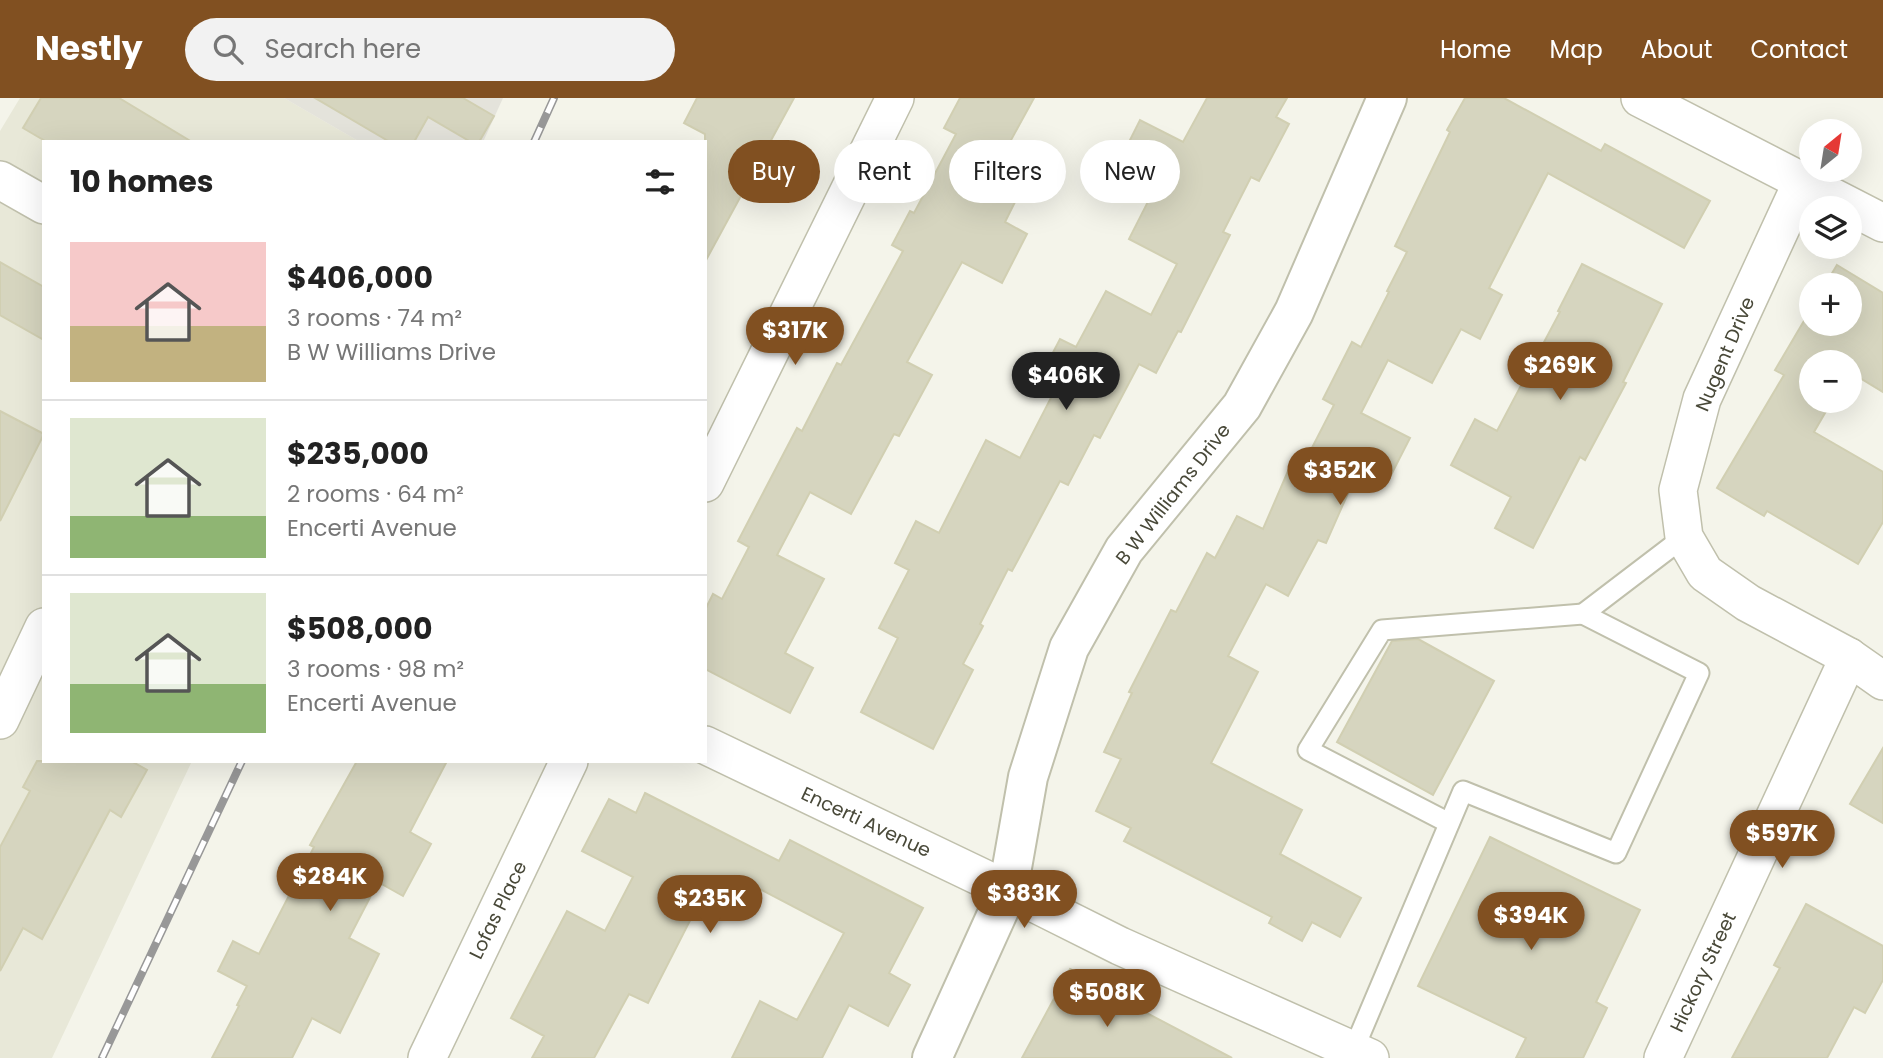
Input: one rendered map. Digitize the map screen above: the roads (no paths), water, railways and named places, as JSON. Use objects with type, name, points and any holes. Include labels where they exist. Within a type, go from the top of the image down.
[{"type":"street","points":[[707,479],[895,98]]},
{"type":"street","name":"B W Williams Drive","points":[[932,1058],[1009,890],[1027,777],[1069,648],[1124,550],[1242,407],[1294,312],[1387,98]]},
{"type":"street","points":[[1640,98],[1799,178]]},
{"type":"street","points":[[0,180],[42,204]]},
{"type":"street","name":"Nugent Drive","points":[[1801,182],[1703,399],[1678,490],[1684,537],[1705,573],[1748,603],[1849,657],[1883,681]]},
{"type":"street","points":[[1806,182],[1883,223]]},
{"type":"street","points":[[0,720],[42,631]]},
{"type":"street","name":"Hickory Street","points":[[1663,1058],[1849,657]]},
{"type":"street","name":"Encerti Avenue","points":[[707,747],[1009,890],[1120,946],[1362,1054]]},
{"type":"street","name":"Lofas Place","points":[[427,1058],[568,763]]},
{"type":"lane","points":[[1583,614],[1684,537]]},
{"type":"lane","points":[[1362,1054],[1463,791],[1616,853],[1699,673],[1583,614],[1382,630],[1308,751],[1449,823]]},
{"type":"railway","points":[[535,140],[554,98]]},
{"type":"railway","points":[[102,1058],[241,763]]}]
